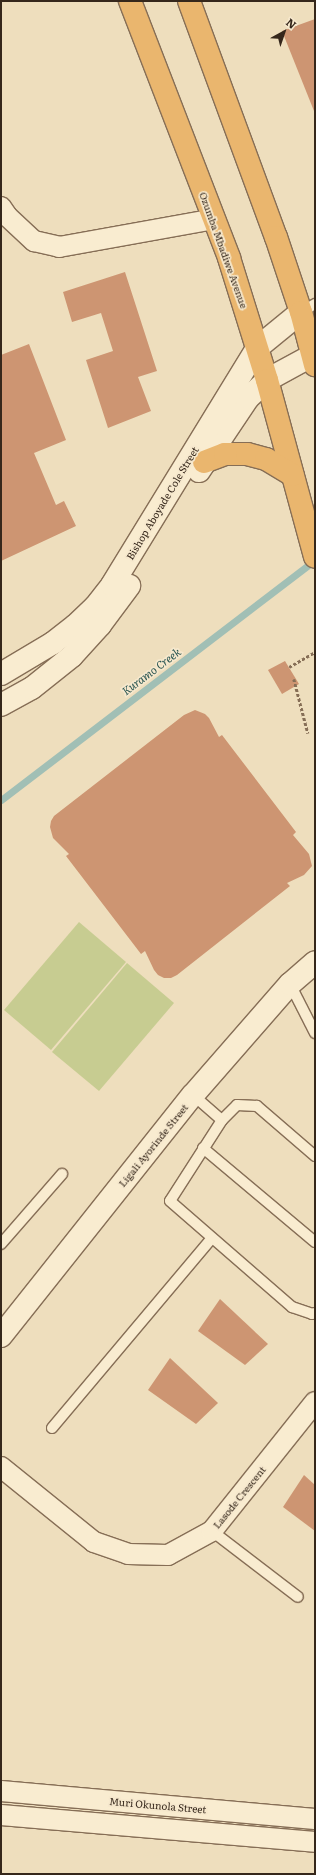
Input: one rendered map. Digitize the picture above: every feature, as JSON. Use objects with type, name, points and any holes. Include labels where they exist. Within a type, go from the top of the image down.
[{"type":"highway","name":"Ozumba Mbadiwe Avenue","points":[[130,1],[229,258],[267,380],[315,557]]},
{"type":"highway","points":[[189,1],[247,156],[308,308],[314,358]]},
{"type":"highway","points":[[204,462],[225,454],[247,454],[266,459],[293,475]]},
{"type":"street","points":[[1,207],[7,216],[34,241],[59,247],[214,219]]},
{"type":"street","name":"Bishop Aboyade Cole Street","points":[[1,674],[26,660],[75,626],[95,607],[112,585],[257,348],[308,308]]},
{"type":"street","name":"Bishop Aboyade Cole Street","points":[[1,705],[32,688],[72,656],[100,625],[124,595],[204,462],[248,398],[267,380],[314,358]]},
{"type":"street","name":"Ligali Ayorinde Street","points":[[1,1336],[193,1095],[290,984],[315,962]]},
{"type":"street","name":"Lasode Crescent","points":[[1,1468],[94,1542],[128,1554],[168,1554],[212,1531],[315,1402]]},
{"type":"street","name":"Muri Okunola Street","points":[[1,1790],[315,1819]]},
{"type":"street","points":[[1,1815],[315,1842]]},
{"type":"lane","points":[[290,984],[315,1033]]},
{"type":"lane","points":[[193,1095],[222,1120]]},
{"type":"lane","points":[[315,1156],[257,1106],[237,1105],[222,1120],[170,1201],[292,1307],[312,1314],[315,1313]]},
{"type":"lane","points":[[203,1148],[315,1242]]},
{"type":"lane","points":[[1,1244],[62,1174]]},
{"type":"lane","points":[[52,1428],[212,1238]]},
{"type":"lane","points":[[212,1531],[298,1597]]},
{"type":"path","points":[[289,667],[315,652]]},
{"type":"path","points":[[298,682],[294,679],[308,733]]},
{"type":"green space","points":[[79,922],[126,962],[51,1050],[4,1010]]},
{"type":"green space","points":[[127,963],[174,1003],[99,1091],[52,1052]]},
{"type":"building","points":[[315,19],[315,111],[314,111],[282,31]]},
{"type":"building","points":[[125,272],[157,371],[138,377],[151,411],[108,428],[86,360],[113,351],[101,313],[72,322],[63,292]]},
{"type":"building","points":[[29,344],[66,440],[34,453],[56,505],[64,501],[76,526],[1,561],[1,355]]},
{"type":"building","points":[[285,661],[299,684],[282,694],[268,670]]},
{"type":"building","points":[[195,710],[205,714],[209,718],[219,737],[222,735],[296,832],[293,835],[309,854],[312,866],[304,875],[287,883],[290,886],[177,975],[171,978],[164,978],[158,975],[154,970],[145,951],[141,954],[66,856],[69,854],[53,838],[50,827],[54,816],[184,715]]},
{"type":"building","points":[[220,1299],[268,1344],[245,1365],[198,1331]]},
{"type":"building","points":[[170,1358],[218,1403],[196,1424],[148,1390]]},
{"type":"building","points":[[304,1475],[315,1485],[315,1531],[283,1507]]},
{"type":"waterway","name":"Kuramo Creek","points":[[1,800],[315,560]]}]
